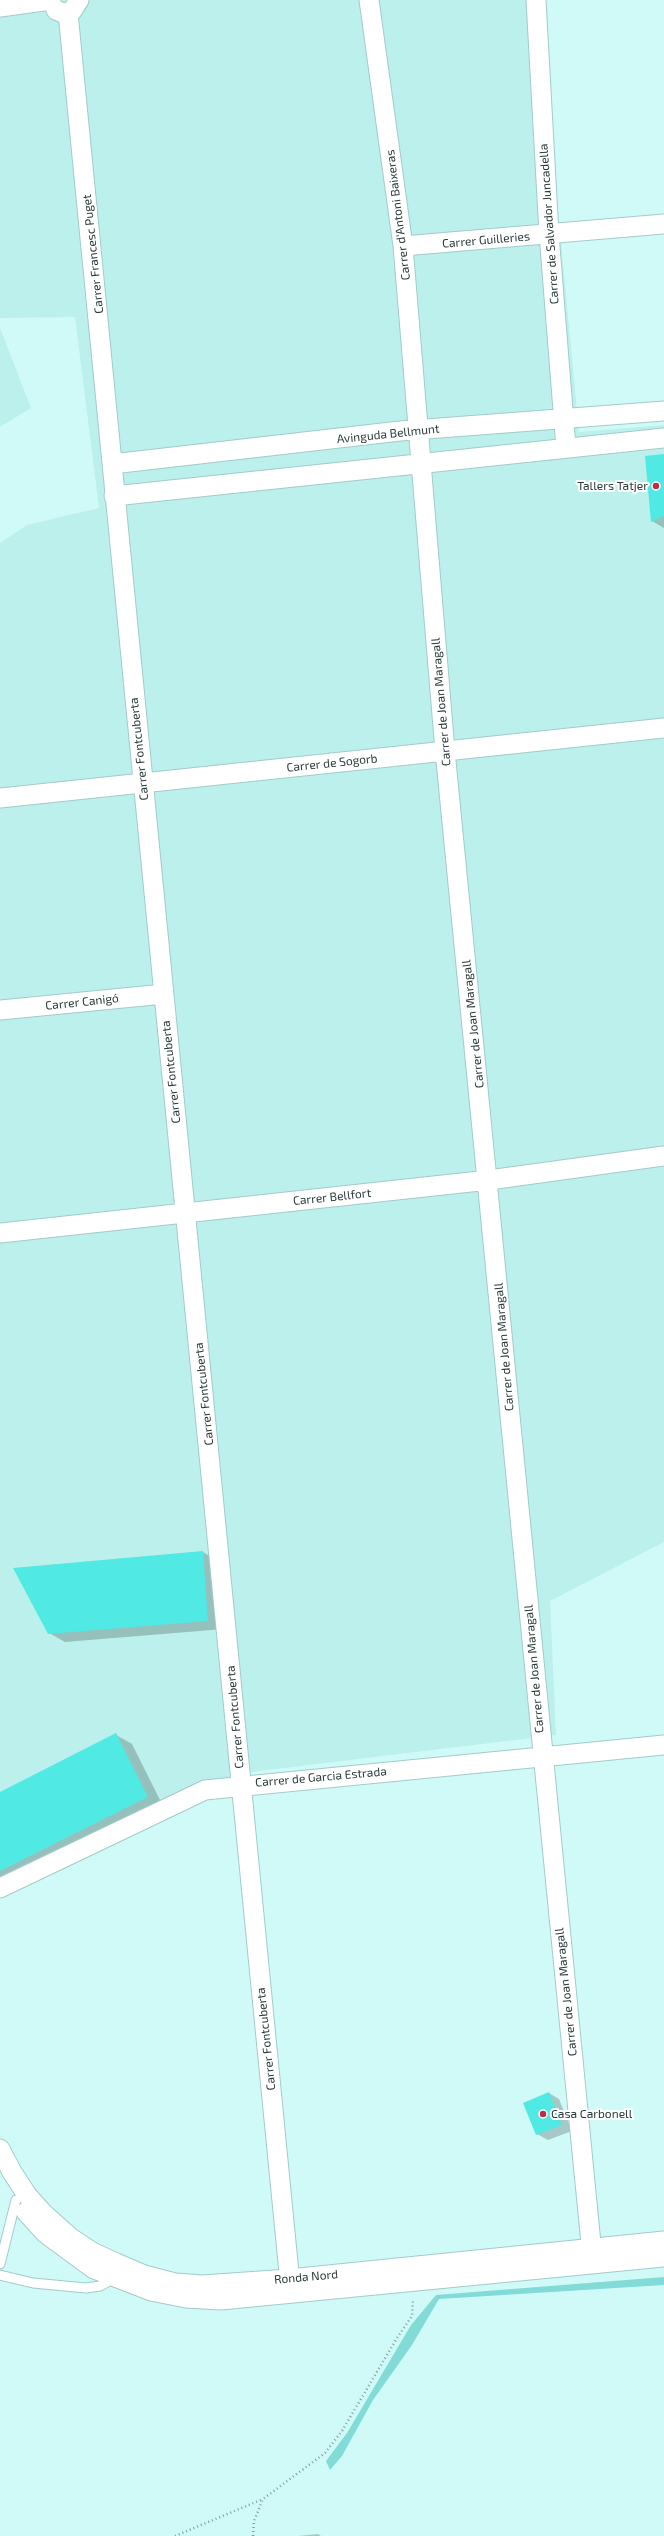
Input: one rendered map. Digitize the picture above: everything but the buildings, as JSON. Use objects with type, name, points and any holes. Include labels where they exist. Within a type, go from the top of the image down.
[{"type":"street","points":[[0,7],[51,0],[58,11],[74,6]]},
{"type":"street","name":"Carrer d'Antoni Baixeras","points":[[369,0],[403,246],[418,430]]},
{"type":"street","name":"Carrer de Salvador Juncadella","points":[[536,0],[549,234],[565,420],[566,448]]},
{"type":"street","name":"Carrer Francesc Puget","points":[[74,6],[114,496]]},
{"type":"street","name":"Carrer Guilleries","points":[[403,246],[664,224]]},
{"type":"street","name":"Avinguda Bellmunt","points":[[112,464],[418,430],[664,412]]},
{"type":"street","name":"Carrer de Joan Maragall","points":[[418,430],[446,751],[489,1180],[543,1757],[592,2255]]},
{"type":"street","points":[[114,496],[664,438]]},
{"type":"street","name":"Carrer Fontcuberta","points":[[114,496],[186,1213],[290,2286]]},
{"type":"street","name":"Carrer de Sogorb","points":[[0,798],[664,728]]},
{"type":"street","name":"Carrer Canigó","points":[[0,1010],[164,994]]},
{"type":"street","name":"Carrer Bellfort","points":[[0,1233],[489,1180],[664,1156]]},
{"type":"street","name":"Carrer de Garcia Estrada","points":[[0,1888],[205,1790],[241,1785],[664,1746]]},
{"type":"street","name":"Ronda Nord","points":[[0,2149],[12,2172],[43,2213],[72,2238],[92,2252],[144,2275],[188,2284],[290,2286],[414,2281],[592,2255],[664,2240]]},
{"type":"street","name":"Ronda Nord","points":[[0,2174],[16,2200],[45,2233],[94,2269],[151,2291],[186,2298],[221,2300],[290,2286],[468,2262],[592,2255],[664,2257]]},
{"type":"lane","points":[[0,2264],[16,2200]]},
{"type":"lane","points":[[0,2276],[33,2283],[86,2288],[100,2286],[114,2278]]},
{"type":"path","points":[[175,2536],[263,2499],[325,2453],[342,2431],[397,2338],[412,2316],[414,2281]]},
{"type":"path","points":[[253,2536],[254,2521],[263,2499]]},
{"type":"shaded area","points":[[0,0],[538,0],[579,432],[664,425],[664,1542],[550,1601],[556,1735],[259,1771],[200,1783],[0,1881],[0,543],[27,525],[99,508],[75,317],[0,318]]},
{"type":"shaded area","points":[[0,328],[31,408],[0,427]]},
{"type":"shaded area","points":[[664,2277],[664,2285],[439,2299],[412,2345],[373,2400],[342,2456],[330,2470],[326,2461],[347,2433],[411,2325],[436,2295]]},
{"type":"place","name":"Tallers Tatjer","points":[[656,486]]},
{"type":"place","name":"Casa Carbonell","points":[[543,2114]]}]
